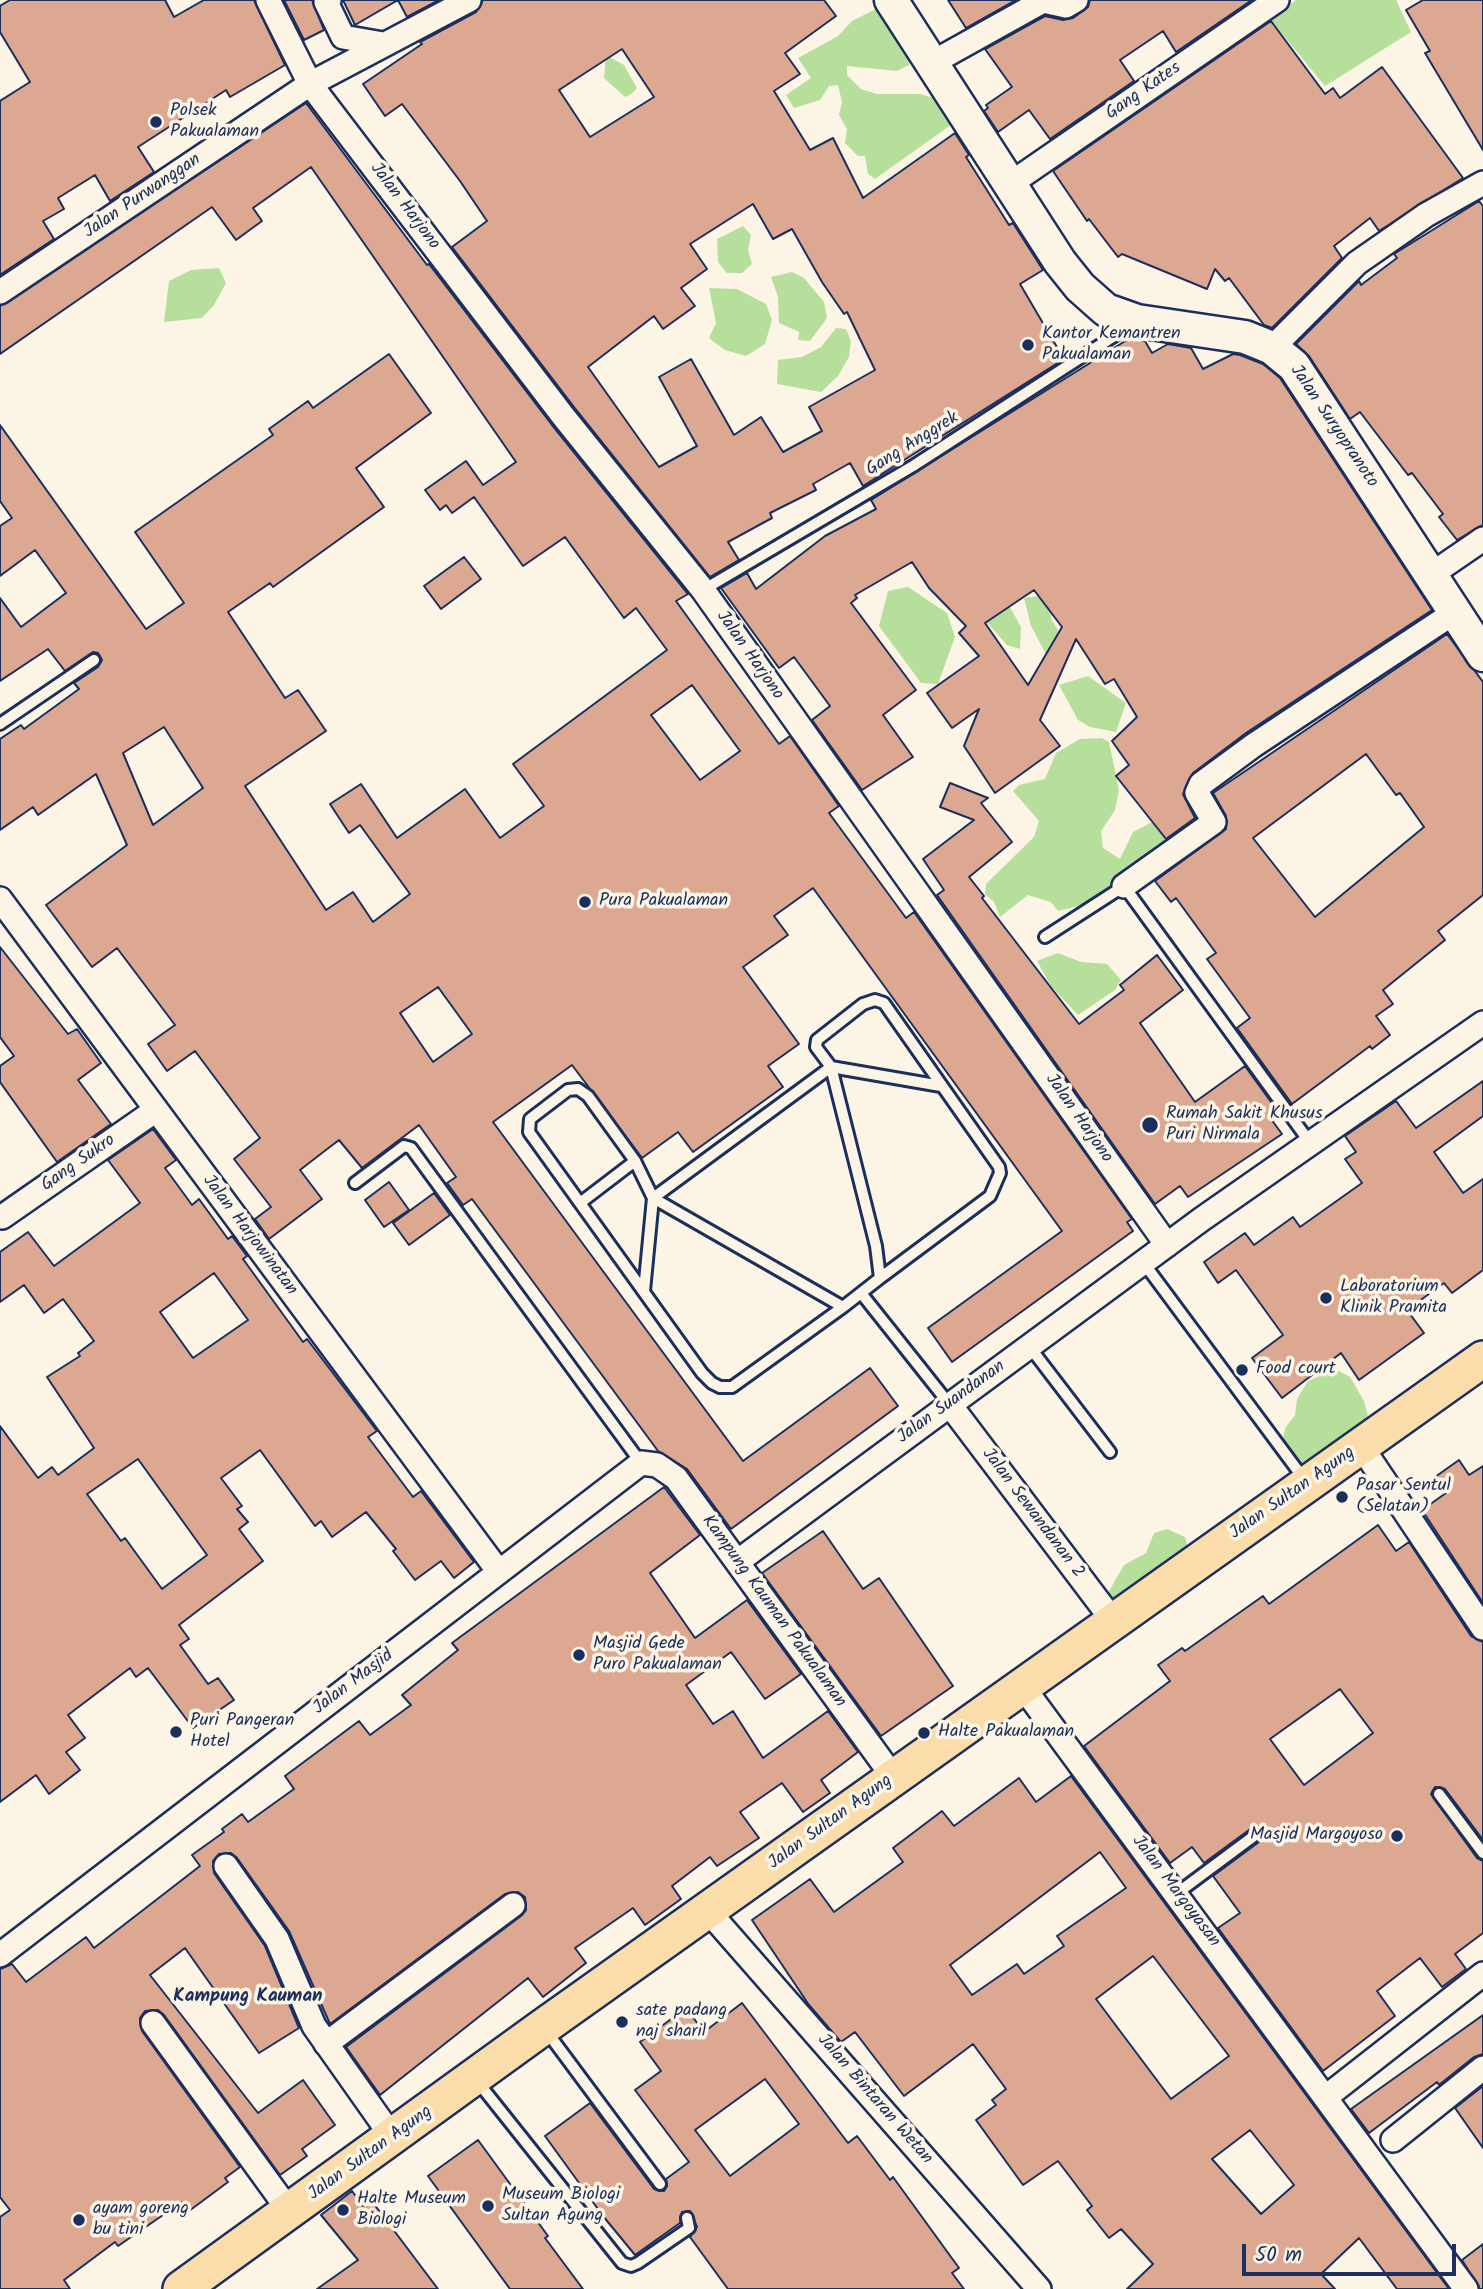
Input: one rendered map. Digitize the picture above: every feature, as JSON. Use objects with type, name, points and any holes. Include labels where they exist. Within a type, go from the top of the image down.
[{"type":"main road","name":"Jalan Suryopranoto","points":[[891,0],[930,64],[1080,288],[1107,310],[1137,321],[1245,337],[1272,348],[1294,366],[1432,573],[1483,655]]},
{"type":"main road","name":"Jalan Sultan Agung","points":[[181,2289],[393,2138],[544,2026],[1482,1362]]},
{"type":"street","name":"Jalan Harjono","points":[[268,0],[310,84],[563,416],[702,590],[1167,1245]]},
{"type":"street","points":[[329,0],[326,2],[343,37],[383,44]]},
{"type":"street","name":"Jalan Purwanggan","points":[[0,292],[310,84],[469,0]]},
{"type":"street","points":[[930,64],[1042,1],[1066,6],[1076,0]]},
{"type":"street","name":"Gang Kates","points":[[1010,184],[1277,0]]},
{"type":"street","points":[[1272,348],[1357,263],[1426,215],[1483,183]]},
{"type":"street","points":[[1432,573],[1483,539]]},
{"type":"street","points":[[1124,886],[1214,822],[1197,793],[1201,784],[1455,612]]},
{"type":"street","name":"Jalan Harjowinatan","points":[[0,899],[499,1572]]},
{"type":"street","name":"Jalan Suandanan","points":[[737,1562],[1143,1262],[1483,1023]]},
{"type":"street","name":"Gang Sukro","points":[[2,1217],[156,1110]]},
{"type":"street","name":"Jalan Sewandanan 2","points":[[950,1405],[1114,1622]]},
{"type":"street","points":[[1361,1446],[1483,1628]]},
{"type":"street","name":"Jalan Masjid","points":[[0,1955],[641,1463]]},
{"type":"street","name":"Kampung Kauman Pakualaman","points":[[641,1463],[657,1465],[676,1478],[894,1778]]},
{"type":"street","name":"Jalan Margoyasan","points":[[1023,1687],[1466,2289]]},
{"type":"street","points":[[226,1866],[277,1939],[314,2026],[393,2138]]},
{"type":"street","points":[[326,2044],[513,1905]]},
{"type":"street","name":"Jalan Bintaran Wetan","points":[[708,1911],[1039,2289]]},
{"type":"street","points":[[1326,2097],[1483,1974]]},
{"type":"street","points":[[153,2023],[290,2212]]},
{"type":"street","points":[[1394,2140],[1483,2068]]},
{"type":"lane","name":"Gang Anggrek","points":[[702,590],[913,467],[1137,321]]},
{"type":"lane","points":[[0,724],[94,660]]},
{"type":"lane","points":[[1045,937],[1124,886],[1311,1144]]},
{"type":"lane","points":[[644,1291],[653,1198],[635,1161],[588,1096],[578,1089],[568,1090],[530,1119],[527,1126],[702,1373],[712,1383],[726,1388],[733,1387],[843,1307],[990,1196],[998,1180],[999,1167],[884,1003],[875,1000],[863,1003],[817,1040],[816,1047],[831,1067],[876,1246],[880,1278]]},
{"type":"lane","points":[[653,1198],[831,1067],[941,1086]]},
{"type":"lane","points":[[355,1183],[404,1146],[411,1148],[641,1463]]},
{"type":"lane","points":[[580,1203],[635,1161]]},
{"type":"lane","points":[[653,1198],[843,1307]]},
{"type":"lane","points":[[1143,1262],[1307,1484]]},
{"type":"lane","points":[[861,1293],[950,1405]]},
{"type":"lane","points":[[1029,1346],[1110,1452]]},
{"type":"lane","points":[[1439,1794],[1483,1853]]},
{"type":"lane","points":[[1176,1894],[1258,1833]]},
{"type":"lane","points":[[544,2026],[567,2062],[660,2183]]},
{"type":"lane","points":[[474,2078],[622,2263],[631,2266],[638,2263],[689,2228],[687,2218]]},
{"type":"green space","points":[[1296,0],[1396,0],[1411,32],[1325,86],[1270,19]]},
{"type":"green space","points":[[880,7],[893,32],[910,51],[909,65],[897,71],[847,66],[847,75],[861,89],[877,94],[920,94],[940,100],[955,122],[875,179],[868,174],[865,156],[858,156],[845,143],[847,129],[839,115],[842,102],[838,85],[829,86],[820,100],[794,108],[786,95],[811,78],[798,58],[838,36],[852,21]]},
{"type":"green space","points":[[606,55],[624,65],[637,88],[630,95],[625,97],[604,78]]},
{"type":"green space","points":[[743,226],[751,235],[748,250],[752,264],[742,273],[727,273],[718,262],[717,239]]},
{"type":"green space","points":[[219,268],[226,283],[214,305],[202,318],[164,322],[169,281],[191,270]]},
{"type":"green space","points":[[792,272],[804,278],[824,302],[827,318],[810,341],[798,340],[799,332],[779,323],[778,297],[771,277]]},
{"type":"green space","points":[[709,288],[737,289],[766,304],[772,320],[765,344],[746,356],[725,350],[709,338],[716,323]]},
{"type":"green space","points":[[836,328],[846,329],[851,341],[849,357],[838,376],[821,392],[777,384],[778,360],[802,357],[821,347]]},
{"type":"green space","points":[[908,587],[947,613],[955,637],[938,684],[921,683],[879,626],[888,591]]},
{"type":"green space","points":[[1040,596],[1053,601],[1051,619],[1058,630],[1053,648],[1046,654],[1031,626],[1024,598]]},
{"type":"green space","points":[[1006,600],[1021,627],[1020,649],[1007,645],[985,620]]},
{"type":"green space","points":[[1088,676],[1126,703],[1116,732],[1090,727],[1078,720],[1059,685]]},
{"type":"green space","points":[[1102,738],[1109,742],[1119,790],[1115,810],[1101,831],[1103,848],[1120,859],[1133,832],[1154,821],[1170,828],[1164,842],[1132,874],[1086,904],[1058,911],[1051,902],[1028,895],[1000,917],[994,902],[985,894],[986,884],[1034,837],[1039,821],[1013,791],[1019,785],[1045,779],[1056,753],[1080,739]]},
{"type":"green space","points":[[1058,953],[1081,962],[1107,964],[1121,980],[1115,990],[1078,1015],[1051,986],[1037,961]]},
{"type":"green space","points":[[1335,1369],[1350,1377],[1364,1401],[1368,1416],[1356,1437],[1304,1473],[1287,1455],[1283,1440],[1285,1428],[1295,1415],[1297,1399],[1308,1381]]},
{"type":"green space","points":[[1167,1529],[1185,1537],[1189,1554],[1118,1612],[1108,1593],[1124,1565],[1146,1553],[1154,1533]]},
{"type":"building","points":[[10,0],[165,0],[174,17],[204,0],[254,0],[285,65],[230,97],[226,90],[138,147],[154,172],[110,201],[95,175],[58,198],[64,209],[43,221],[54,239],[0,275],[0,101],[30,82],[0,32],[0,6]]},
{"type":"building","points":[[284,0],[312,0],[324,30],[304,40]]},
{"type":"building","points":[[343,0],[398,0],[355,25]]},
{"type":"building","points":[[398,0],[439,0],[407,17]]},
{"type":"building","points":[[483,0],[824,0],[836,16],[785,53],[800,74],[774,91],[810,150],[833,138],[863,198],[955,133],[969,155],[966,157],[1009,225],[1013,223],[1043,270],[1020,284],[1064,359],[863,486],[850,463],[813,484],[816,490],[770,513],[772,518],[728,542],[739,560],[710,577],[574,407],[452,247],[487,221],[460,181],[402,104],[385,116],[363,84],[422,44],[420,42],[476,12]],"holes":[[[622,49],[654,97],[590,137],[559,90]],[[753,204],[773,239],[792,229],[822,282],[844,314],[847,312],[875,370],[809,407],[822,431],[783,452],[761,417],[734,435],[691,359],[659,377],[697,446],[659,467],[588,367],[654,316],[663,329],[695,306],[681,288],[707,269],[690,244]]]},
{"type":"building","points":[[948,0],[1016,0],[966,28]]},
{"type":"building","points":[[1090,0],[1252,0],[1176,52],[1163,31],[1120,60],[1134,81],[1050,139],[1029,110],[998,132],[984,111],[988,108],[986,105],[1012,87],[985,49],[1045,16],[1063,20],[1073,18],[1088,7]]},
{"type":"building","points":[[1423,0],[1483,0],[1483,150],[1425,53],[1430,51],[1406,10]]},
{"type":"building","points":[[1271,21],[1325,94],[1333,88],[1340,98],[1382,67],[1463,178],[1379,231],[1370,218],[1334,246],[1342,258],[1272,328],[1264,325],[1229,278],[1225,281],[1215,269],[1207,289],[1122,254],[1118,257],[1089,219],[1087,221],[1053,171]]},
{"type":"building","points":[[306,103],[427,265],[429,264],[552,425],[688,594],[676,601],[779,744],[790,736],[839,806],[829,813],[906,918],[914,912],[1132,1219],[1127,1222],[1133,1231],[952,1362],[928,1328],[1062,1231],[813,888],[774,916],[788,935],[743,967],[799,1044],[768,1066],[783,1087],[693,1152],[678,1132],[642,1158],[572,1065],[493,1122],[743,1461],[870,1368],[898,1406],[731,1529],[687,1469],[658,1451],[472,1199],[463,1205],[447,1183],[456,1177],[419,1125],[362,1168],[339,1140],[300,1170],[322,1199],[269,1239],[255,1219],[271,1207],[234,1159],[260,1138],[195,1051],[167,1071],[148,1044],[175,1025],[117,948],[92,967],[46,905],[127,845],[96,774],[38,815],[33,807],[0,830],[0,739],[21,725],[24,729],[79,689],[74,683],[98,667],[102,660],[98,653],[93,652],[65,671],[48,649],[0,681],[0,598],[21,627],[66,593],[35,550],[0,576],[0,526],[12,518],[0,501],[0,425],[146,629],[184,603],[135,532],[273,435],[269,429],[308,401],[313,408],[389,354],[431,413],[356,468],[384,507],[273,587],[270,583],[228,612],[285,698],[298,690],[326,731],[245,786],[326,910],[353,892],[373,922],[410,894],[360,825],[349,833],[330,804],[361,784],[397,838],[465,789],[500,838],[544,806],[513,764],[667,650],[636,608],[624,618],[565,537],[523,566],[474,497],[452,513],[446,505],[440,510],[425,490],[466,461],[483,485],[516,462],[311,167],[253,208],[262,221],[236,240],[212,207],[0,354],[0,306]],"holes":[[[692,685],[740,751],[700,780],[651,715]],[[164,727],[203,788],[153,825],[123,753]],[[438,987],[472,1034],[433,1062],[400,1013]]]},
{"type":"building","points":[[1479,201],[1483,206],[1483,525],[1457,540],[1439,517],[1443,514],[1412,473],[1408,475],[1360,412],[1350,419],[1309,356],[1296,344],[1359,281],[1361,285],[1397,258],[1394,254]]},
{"type":"building","points":[[1130,338],[1145,341],[1152,353],[1168,344],[1191,348],[1203,369],[1233,354],[1240,355],[1263,364],[1280,378],[1432,610],[1246,733],[1193,773],[1183,794],[1195,818],[1166,839],[1116,776],[1129,765],[1112,741],[1137,717],[1114,679],[1105,684],[1076,639],[1040,720],[1060,746],[995,793],[964,746],[979,709],[952,728],[927,693],[979,656],[959,633],[966,626],[929,588],[912,562],[855,595],[857,598],[851,603],[916,690],[883,715],[913,757],[862,790],[812,720],[830,706],[794,657],[779,668],[721,588],[747,573],[756,589],[825,536],[876,509],[871,500]],"holes":[[[1034,590],[1062,627],[1028,685],[985,623]]]},
{"type":"building","points":[[464,557],[481,579],[441,609],[424,586]]},
{"type":"building","points":[[1447,634],[1483,682],[1483,895],[1438,931],[1445,940],[1383,990],[1393,1004],[1376,1016],[1390,1035],[1372,1049],[1370,1046],[1292,1104],[1237,1028],[1250,1018],[1207,959],[1216,953],[1176,898],[1171,902],[1155,881],[1226,829],[1226,816],[1213,793]],"holes":[[[1366,754],[1396,795],[1400,793],[1424,827],[1315,917],[1253,838]]]},
{"type":"building","points":[[950,783],[988,798],[981,803],[1012,842],[969,877],[984,896],[982,898],[1079,1024],[1124,990],[1120,985],[1157,955],[1183,990],[1140,1023],[1195,1102],[1245,1066],[1279,1113],[1271,1119],[1282,1134],[1188,1197],[1180,1186],[1155,1204],[937,895],[944,890],[923,859],[974,820],[940,807]]},
{"type":"building","points":[[0,947],[68,1034],[77,1029],[101,1063],[78,1080],[111,1124],[57,1162],[0,1082],[0,1066],[14,1056],[0,1037]]},
{"type":"building","points":[[1483,1081],[1483,1116],[1434,1152],[1463,1193],[1483,1179],[1483,1270],[1452,1293],[1444,1283],[1407,1310],[1424,1333],[1359,1380],[1341,1353],[1282,1398],[1252,1358],[1283,1335],[1236,1270],[1218,1283],[1204,1262],[1245,1233],[1254,1245],[1293,1217],[1300,1227],[1362,1183],[1345,1159],[1356,1152],[1345,1136],[1396,1101],[1416,1128]]},
{"type":"building","points":[[153,1129],[176,1160],[165,1168],[192,1205],[199,1199],[228,1239],[232,1236],[247,1256],[243,1259],[303,1342],[307,1339],[377,1431],[368,1437],[413,1497],[421,1491],[474,1562],[454,1578],[441,1561],[415,1580],[393,1551],[396,1549],[366,1512],[332,1537],[321,1521],[315,1526],[260,1450],[221,1478],[242,1506],[237,1509],[248,1522],[239,1529],[263,1561],[179,1625],[189,1639],[180,1645],[208,1684],[218,1678],[234,1700],[193,1728],[148,1668],[136,1677],[130,1668],[68,1715],[85,1738],[66,1752],[80,1770],[49,1794],[36,1775],[0,1802],[0,1426],[38,1478],[52,1467],[58,1475],[94,1448],[47,1377],[80,1356],[78,1353],[94,1341],[63,1299],[44,1313],[24,1285],[0,1302],[0,1252],[28,1232],[54,1266],[140,1203],[108,1160]],"holes":[[[214,1273],[248,1320],[193,1358],[160,1312]],[[138,1459],[207,1555],[162,1589],[125,1538],[121,1541],[87,1494]]]},
{"type":"building","points":[[389,1182],[409,1210],[384,1227],[365,1200]]},
{"type":"building","points":[[434,1193],[450,1215],[409,1245],[393,1223]]},
{"type":"building","points":[[1459,1460],[1469,1475],[1483,1466],[1483,1603],[1422,1510],[1446,1493],[1435,1477]]},
{"type":"building","points":[[664,1487],[700,1535],[650,1573],[695,1638],[747,1600],[801,1674],[765,1699],[731,1652],[686,1685],[713,1724],[733,1711],[763,1758],[828,1711],[858,1752],[821,1780],[830,1793],[803,1812],[782,1783],[740,1812],[759,1838],[717,1866],[710,1857],[672,1886],[681,1899],[645,1925],[633,1908],[575,1948],[586,1963],[543,1997],[528,1978],[380,2095],[346,2047],[521,1916],[526,1910],[525,1897],[518,1892],[505,1894],[330,2024],[289,1931],[237,1858],[231,1853],[219,1854],[213,1861],[214,1873],[265,1946],[299,2028],[259,2053],[185,1948],[150,1975],[258,2113],[303,2080],[335,2125],[302,2149],[307,2156],[280,2175],[164,2015],[158,2010],[145,2011],[140,2018],[142,2031],[240,2167],[225,2178],[228,2182],[189,2211],[182,2202],[118,2246],[115,2242],[64,2280],[70,2289],[0,2289],[0,2217],[10,2210],[0,2197],[0,1969],[12,1964],[26,1982],[86,1937],[94,1948],[200,1866],[192,1855],[224,1832],[222,1829],[242,1814],[248,1822],[294,1789],[285,1776],[359,1721],[370,1735],[411,1705],[402,1695],[458,1650],[452,1643]]},
{"type":"building","points":[[1378,1525],[1396,1551],[1409,1542],[1471,1636],[1483,1642],[1483,1840],[1445,1789],[1435,1787],[1431,1794],[1477,1858],[1483,1861],[1483,1933],[1455,1954],[1466,1969],[1442,1987],[1420,1958],[1377,1991],[1395,2016],[1323,2071],[1218,1928],[1240,1913],[1213,1876],[1263,1839],[1265,1829],[1253,1827],[1204,1863],[1192,1847],[1170,1863],[1084,1746],[1170,1681],[1158,1665],[1182,1648],[1185,1651],[1263,1596],[1269,1604]],"holes":[[[1340,1689],[1373,1733],[1304,1785],[1270,1739]]]},
{"type":"building","points":[[823,1531],[863,1589],[879,1578],[953,1686],[881,1736],[762,1573]]},
{"type":"building","points":[[1071,1776],[1449,2289],[1397,2289],[1359,2238],[1321,2274],[1335,2289],[1127,2289],[1153,2264],[1121,2229],[1109,2238],[1087,2210],[1092,2206],[1058,2161],[1023,2185],[976,2120],[996,2105],[992,2100],[1006,2089],[973,2044],[904,2096],[855,2032],[841,2042],[809,2005],[752,1920],[810,1879],[834,1912],[903,1862],[893,1848],[942,1811],[954,1826],[1019,1778],[1036,1802]],"holes":[[[1100,1852],[1126,1888],[1057,1936],[1064,1946],[1024,1974],[1017,1964],[972,1995],[950,1965]],[[1153,1956],[1229,2056],[1171,2099],[1096,1999]],[[1250,2130],[1294,2185],[1261,2214],[1212,2159]]]},
{"type":"building","points":[[742,2003],[848,2143],[857,2136],[890,2180],[893,2177],[959,2268],[952,2273],[964,2289],[728,2289],[690,2237],[697,2227],[690,2211],[682,2212],[680,2223],[635,2255],[545,2136],[590,2103],[654,2189],[664,2191],[667,2186],[666,2179],[689,2162],[635,2090],[661,2071],[640,2042],[686,2008],[704,2032]],"holes":[[[765,2079],[799,2124],[730,2176],[695,2130]]]},
{"type":"building","points":[[1483,2015],[1483,2054],[1474,2057],[1439,2085],[1437,2082],[1369,2133],[1351,2109]]},
{"type":"building","points":[[1483,2086],[1483,2148],[1455,2108]]},
{"type":"building","name":"Museum Biologi Sultan Agung","points":[[478,2140],[583,2289],[510,2289],[428,2176]]},
{"type":"building","points":[[352,2191],[363,2206],[371,2200],[438,2289],[317,2289],[358,2260],[321,2215]]},
{"type":"building","points":[[1483,2244],[1483,2289],[1480,2289],[1462,2260]]},
{"type":"place","name":"Polsek Pakualaman","points":[[156,122]]},
{"type":"place","name":"Kantor Kemantren Pakualaman","points":[[1028,345]]},
{"type":"place","name":"Pura Pakualaman","points":[[585,902]]},
{"type":"place","name":"Rumah Sakit Khusus Puri Nirmala","points":[[1150,1125]]},
{"type":"place","name":"Laboratorium Klinik Pramita","points":[[1326,1298]]},
{"type":"place","name":"Food court","points":[[1242,1370]]},
{"type":"place","name":"Pasar Sentul (Selatan)","points":[[1342,1497]]},
{"type":"place","name":"Masjid Gede Puro Pakualaman","points":[[579,1655]]},
{"type":"place","name":"Puri Pangeran Hotel","points":[[176,1732]]},
{"type":"place","name":"Halte Pakualaman","points":[[924,1733]]},
{"type":"place","name":"Masjid Margoyoso","points":[[1397,1836]]},
{"type":"place","name":"sate padang naj sharil","points":[[622,2022]]},
{"type":"place","name":"Museum Biologi Sultan Agung","points":[[488,2206]]},
{"type":"place","name":"Halte Museum Biologi","points":[[343,2210]]},
{"type":"place","name":"ayam goreng bu tini","points":[[79,2220]]},
{"type":"district","name":"Kampung Kauman","points":[[248,1998]]}]
